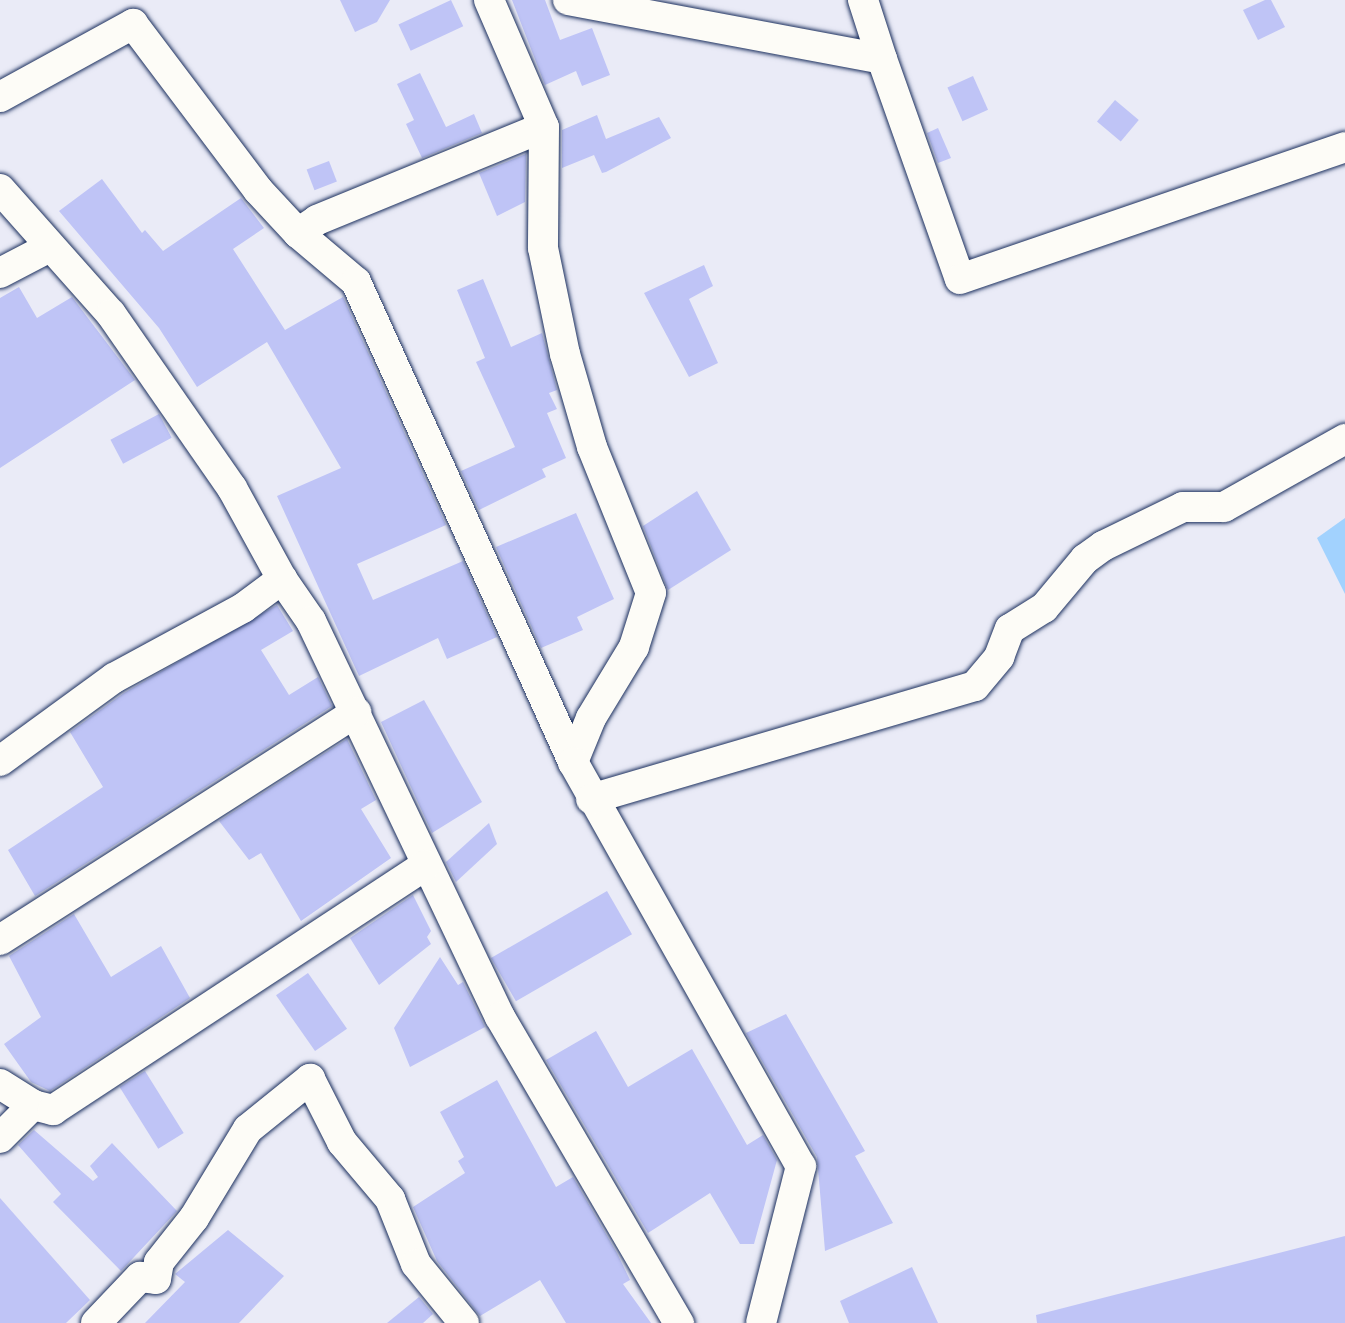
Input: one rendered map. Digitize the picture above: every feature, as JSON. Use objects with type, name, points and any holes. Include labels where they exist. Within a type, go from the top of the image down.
[{"type":"street","points":[[489,0],[544,127],[543,248],[565,354],[592,447],[651,593],[634,647],[591,718],[573,762]]},
{"type":"street","points":[[568,0],[882,59]]},
{"type":"street","points":[[863,0],[960,279],[1345,147]]},
{"type":"street","points":[[0,97],[133,24],[258,190],[298,233],[356,282],[591,799],[801,1166],[761,1323]]},
{"type":"street","points":[[298,233],[317,220],[544,127]]},
{"type":"street","points":[[0,189],[48,248],[120,327],[232,488],[282,579],[311,621],[500,1017],[679,1323]]},
{"type":"street","points":[[0,273],[48,248]]},
{"type":"street","points":[[591,799],[648,778],[975,686],[999,657],[1010,629],[1044,608],[1085,559],[1103,546],[1183,507],[1224,507],[1345,439]]},
{"type":"street","points":[[0,761],[114,678],[243,608],[282,579]]},
{"type":"street","points":[[0,940],[356,712]]},
{"type":"street","points":[[0,1084],[33,1105],[53,1110],[426,865]]},
{"type":"street","points":[[96,1323],[140,1277],[156,1279],[159,1262],[194,1218],[248,1129],[310,1079],[342,1142],[390,1199],[416,1264],[464,1323]]},
{"type":"street","points":[[0,1138],[33,1105]]},
{"type":"water","points":[[1345,518],[1345,594],[1317,538]]},
{"type":"building","points":[[340,0],[390,0],[377,22],[355,32]]},
{"type":"building","points":[[451,0],[463,26],[411,51],[398,25]]},
{"type":"building","points":[[512,0],[545,0],[560,40],[592,28],[610,75],[582,86],[576,71],[545,85]]},
{"type":"building","points":[[1271,0],[1285,27],[1258,40],[1243,10]]},
{"type":"building","points":[[420,73],[446,127],[474,114],[482,133],[422,158],[406,124],[414,120],[397,84]]},
{"type":"building","points":[[973,76],[988,110],[962,121],[947,87]]},
{"type":"building","points":[[1115,100],[1139,120],[1121,141],[1097,121]]},
{"type":"building","points":[[597,115],[606,139],[659,117],[671,138],[606,172],[602,173],[594,155],[562,168],[562,130]]},
{"type":"building","points":[[938,128],[951,158],[938,163],[927,133]]},
{"type":"building","points":[[526,154],[525,202],[497,216],[479,173]]},
{"type":"building","points":[[329,161],[337,182],[314,190],[307,170]]},
{"type":"building","points":[[102,179],[142,233],[145,230],[163,251],[241,198],[264,228],[233,249],[285,330],[343,297],[446,525],[357,564],[373,600],[463,561],[497,637],[447,659],[438,638],[359,676],[277,496],[341,468],[267,342],[197,387],[159,328],[59,211]]},
{"type":"building","points":[[704,265],[713,286],[689,299],[718,363],[689,377],[644,293]]},
{"type":"building","points":[[483,279],[511,347],[542,333],[557,390],[549,393],[557,409],[547,413],[566,458],[542,469],[546,477],[479,510],[461,471],[515,447],[476,362],[485,358],[457,290]]},
{"type":"building","points":[[19,287],[37,318],[72,297],[135,380],[0,468],[0,298]]},
{"type":"building","points":[[159,414],[172,438],[123,464],[110,440]]},
{"type":"building","points":[[697,491],[731,550],[668,590],[643,526]]},
{"type":"building","points":[[576,513],[614,599],[577,617],[583,630],[541,648],[496,547]]},
{"type":"building","points":[[277,605],[293,631],[261,650],[289,695],[318,677],[332,706],[35,896],[8,850],[103,787],[70,732],[124,693]]},
{"type":"building","points":[[424,700],[482,802],[432,833],[381,722]]},
{"type":"building","points":[[347,739],[376,800],[361,809],[391,858],[301,921],[261,853],[249,860],[219,821]]},
{"type":"building","points":[[489,823],[497,844],[456,882],[446,862]]},
{"type":"building","points":[[607,891],[632,934],[516,1001],[491,958]]},
{"type":"building","points":[[413,895],[431,931],[427,937],[431,944],[379,985],[350,938]]},
{"type":"building","points":[[74,914],[111,977],[161,946],[190,998],[50,1091],[31,1082],[4,1044],[41,1017],[9,956]]},
{"type":"building","points":[[440,957],[458,985],[463,982],[485,1027],[410,1067],[394,1028]]},
{"type":"building","points":[[308,973],[347,1029],[315,1051],[276,995]]},
{"type":"building","points":[[786,1014],[865,1151],[855,1156],[893,1223],[825,1251],[817,1157],[746,1033]]},
{"type":"building","points":[[596,1031],[628,1087],[692,1049],[747,1145],[763,1135],[777,1160],[754,1244],[740,1244],[710,1193],[648,1233],[546,1060]]},
{"type":"building","points":[[145,1071],[184,1133],[158,1149],[120,1087]]},
{"type":"building","points":[[497,1080],[556,1187],[573,1177],[630,1280],[623,1284],[651,1323],[566,1323],[540,1280],[480,1316],[437,1261],[413,1207],[465,1173],[458,1161],[464,1157],[440,1112]]},
{"type":"building","points":[[34,1130],[93,1181],[98,1177],[90,1166],[112,1143],[177,1211],[121,1271],[53,1202],[61,1194],[18,1145]]},
{"type":"building","points":[[0,1198],[90,1300],[66,1323],[0,1323]]},
{"type":"building","points":[[228,1230],[284,1276],[239,1323],[145,1323],[185,1282],[175,1274]]},
{"type":"building","points":[[1345,1236],[1345,1323],[1037,1323],[1036,1315]]},
{"type":"building","points":[[912,1267],[938,1323],[849,1323],[840,1301]]},
{"type":"building","points":[[419,1297],[433,1314],[423,1323],[387,1323]]}]
